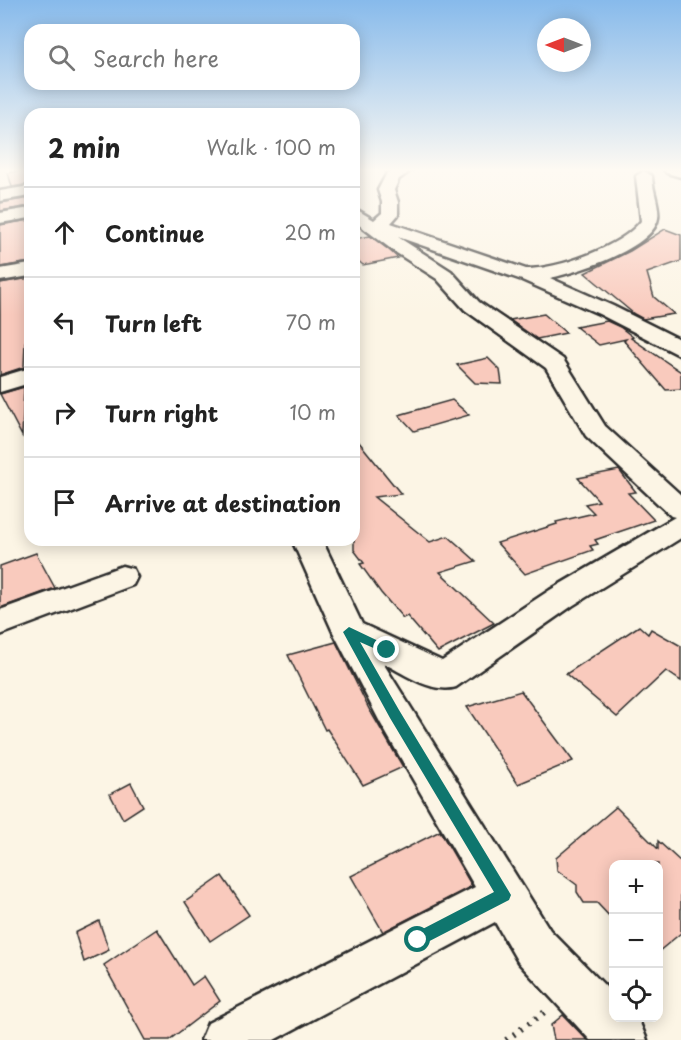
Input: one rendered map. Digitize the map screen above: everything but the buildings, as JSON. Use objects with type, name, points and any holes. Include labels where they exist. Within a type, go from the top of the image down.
[{"type":"street","points":[[366,225],[383,219]]},
{"type":"street","points":[[529,276],[616,249],[636,237],[647,226],[650,219]]},
{"type":"street","points":[[366,225],[405,234],[529,276],[606,310],[681,349]]},
{"type":"street","points":[[366,225],[444,275],[472,306],[555,364],[595,431],[681,510]]},
{"type":"street","points":[[444,275],[478,259]]},
{"type":"street","points":[[0,275],[24,271]]},
{"type":"street","points":[[0,385],[24,377]]},
{"type":"street","points":[[349,632],[444,677],[537,612],[681,525]]},
{"type":"street","points":[[310,546],[349,632],[394,714],[534,946],[623,1040]]},
{"type":"street","points":[[0,623],[122,577]]},
{"type":"street","points":[[225,1040],[503,895]]},
{"type":"path","points":[[506,1040],[575,990]]},
{"type":"route","points":[[387,650],[349,632],[394,714],[503,895],[418,940]]}]
